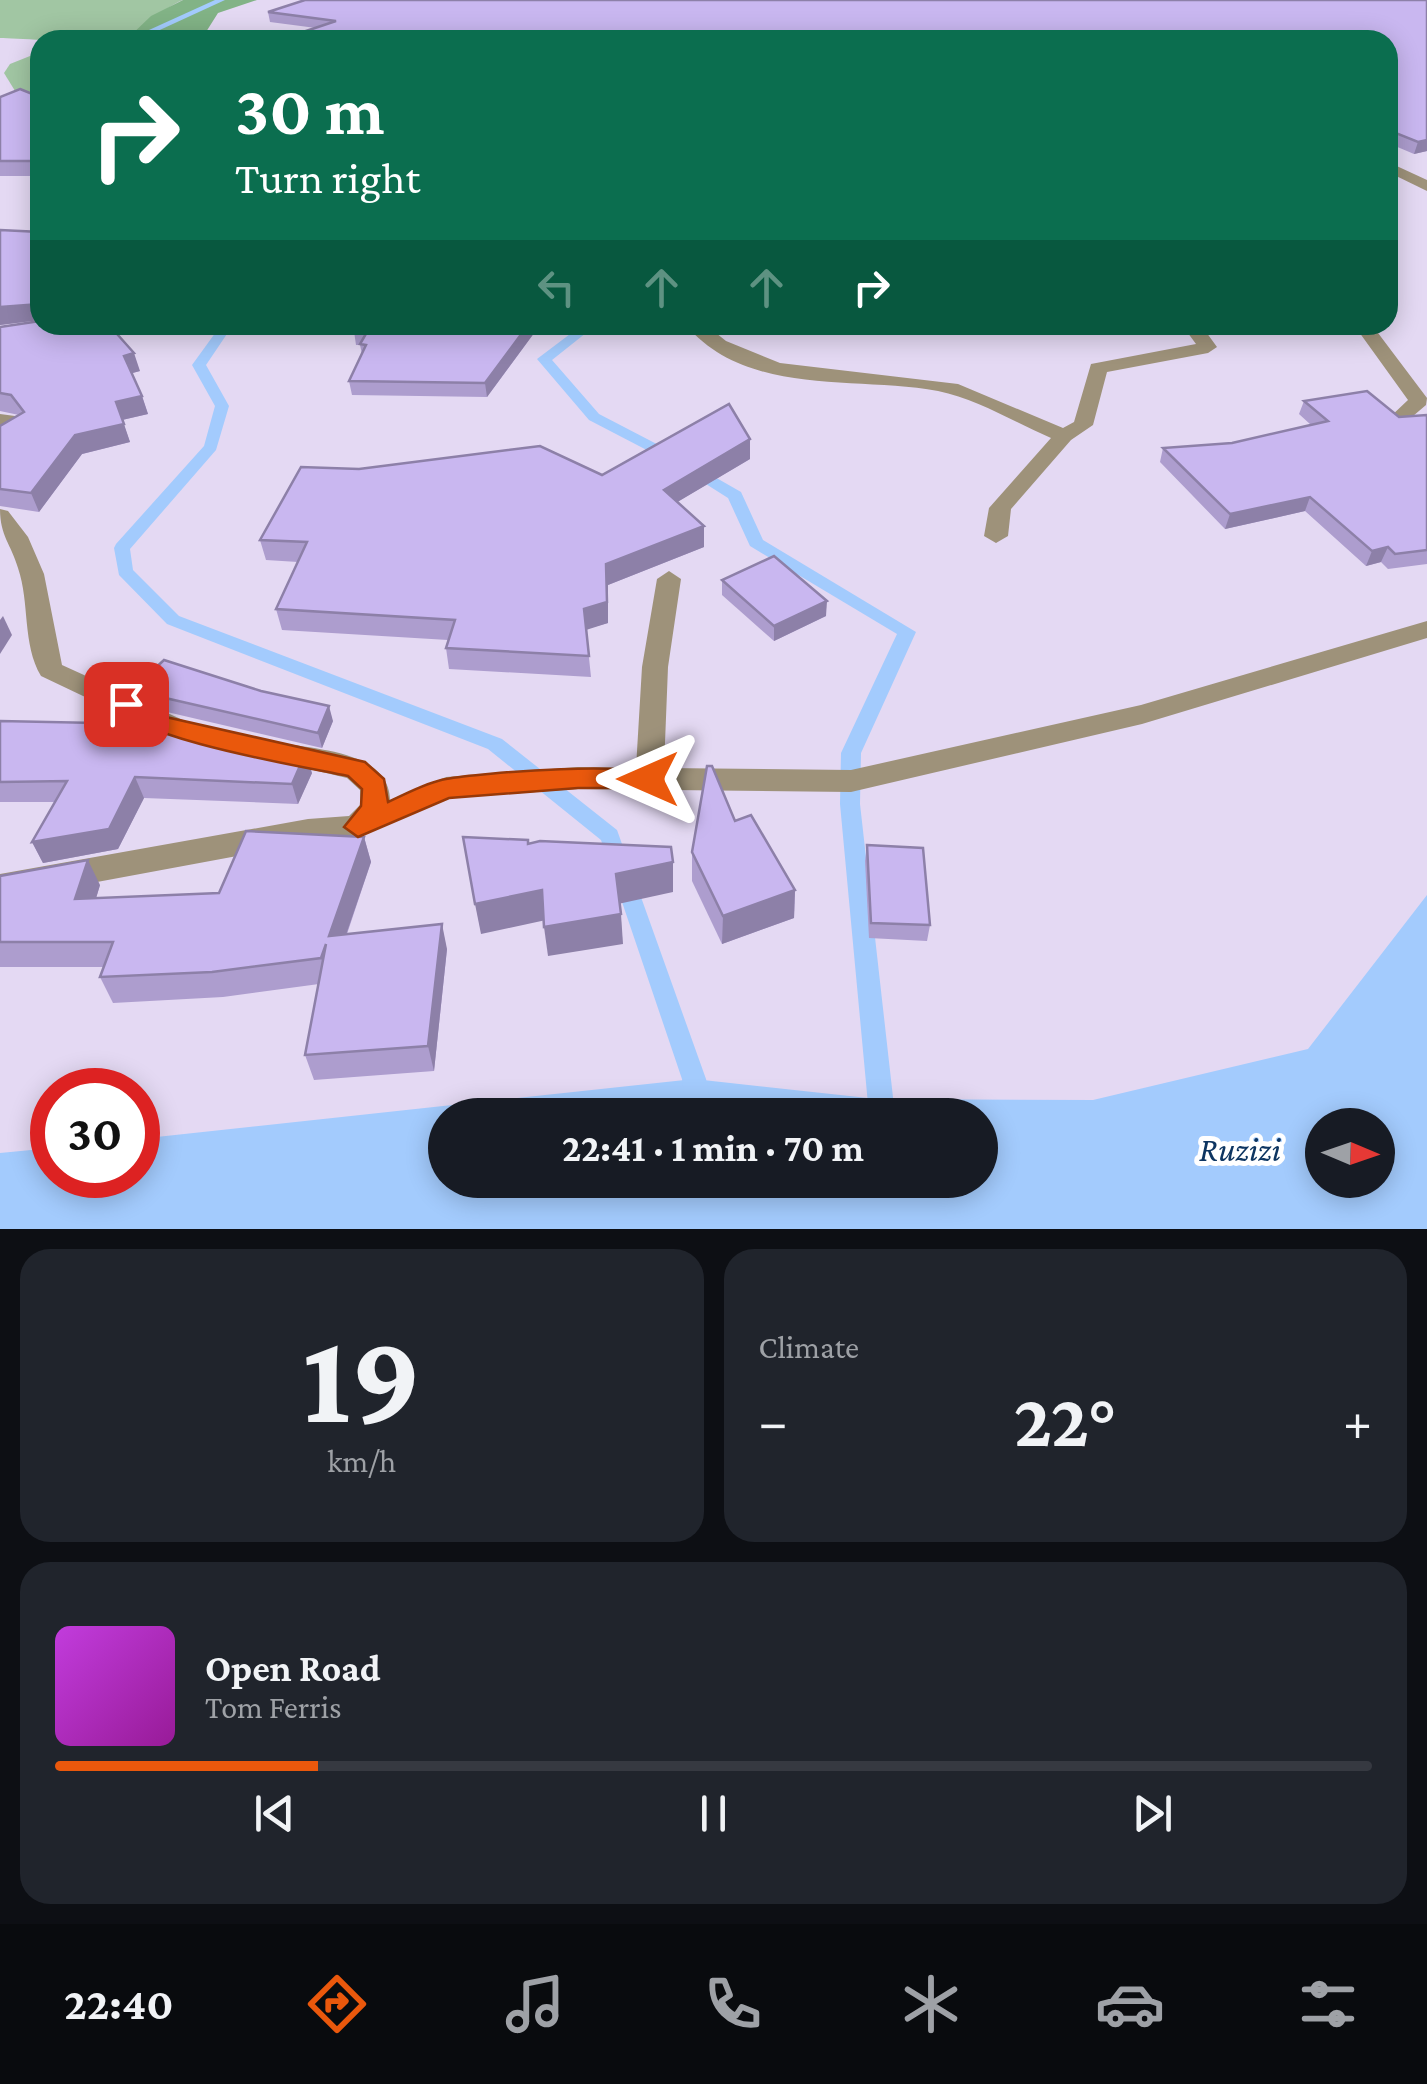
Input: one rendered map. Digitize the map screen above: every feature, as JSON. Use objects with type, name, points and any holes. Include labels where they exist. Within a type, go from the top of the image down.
[{"type":"street","points":[[1398,171],[1427,186]]},
{"type":"street","points":[[708,335],[744,362],[836,378],[939,385],[1064,436]]},
{"type":"street","points":[[996,536],[1000,508],[1064,436],[1083,425],[1098,368],[1208,347],[1199,335]]},
{"type":"street","points":[[1370,335],[1419,401],[1399,418]]},
{"type":"street","points":[[0,420],[8,420],[17,430],[0,439]]},
{"type":"street","points":[[0,516],[26,550],[38,582],[40,642],[50,670],[159,724],[193,732]]},
{"type":"street","points":[[648,779],[654,749],[650,722],[655,666],[669,580]]},
{"type":"street","points":[[0,887],[308,831],[358,827],[446,788],[578,778],[850,782],[1142,714],[1427,629]]},
{"type":"street","points":[[245,745],[356,769],[375,786],[375,809],[358,827]]},
{"type":"green space","points":[[0,0],[183,0],[140,30],[30,30],[30,39],[0,38]]},
{"type":"green space","points":[[183,0],[257,0],[218,13],[207,30],[136,30],[151,16]]},
{"type":"green space","points":[[30,56],[30,100],[20,99],[4,73],[10,64]]},
{"type":"water","name":"Ruzizi","points":[[1427,895],[1427,1229],[0,1229],[0,1153],[30,1150],[30,1198],[160,1198],[160,1137],[428,1108],[428,1198],[998,1198],[998,1100],[1093,1100],[1308,1049]]},
{"type":"water","name":"Ruzizi","points":[[694,1079],[868,1098],[518,1098]]},
{"type":"building","points":[[305,0],[1427,0],[1427,140],[1418,142],[1398,134],[1398,30],[309,30],[336,21],[268,12]]},
{"type":"building","points":[[20,89],[30,93],[30,161],[0,161],[0,97]]},
{"type":"building","points":[[0,230],[30,232],[30,305],[0,307]]},
{"type":"building","points":[[30,322],[30,335],[118,335],[134,353],[124,356],[142,396],[116,402],[124,424],[75,435],[31,493],[0,489],[0,426],[24,412],[11,395],[0,393],[0,327]]},
{"type":"building","points":[[365,335],[521,335],[485,383],[349,381],[366,345],[360,344]]},
{"type":"building","points":[[1367,391],[1399,417],[1427,415],[1427,550],[1395,554],[1388,547],[1372,551],[1310,497],[1230,514],[1163,448],[1232,443],[1328,421],[1304,401]]},
{"type":"building","points":[[729,404],[750,439],[664,490],[704,526],[606,564],[607,602],[584,609],[589,656],[446,648],[455,620],[276,609],[307,542],[260,540],[301,467],[359,469],[540,446],[602,475]]},
{"type":"building","points":[[774,556],[827,601],[774,626],[722,580]]},
{"type":"building","points":[[164,660],[261,691],[329,706],[318,733],[161,697],[137,685]]},
{"type":"building","points":[[110,699],[140,714],[306,752],[292,784],[135,777],[109,829],[32,842],[67,781],[0,782],[0,721],[97,723]]},
{"type":"building","points":[[707,766],[712,766],[735,821],[751,815],[795,890],[723,916],[692,852]]},
{"type":"building","points":[[246,831],[364,837],[329,936],[442,924],[428,1046],[305,1055],[326,944],[321,958],[212,972],[100,977],[113,942],[0,942],[0,876],[88,860],[75,899],[219,893]]},
{"type":"building","points":[[463,837],[528,840],[528,844],[540,841],[671,847],[673,862],[616,874],[621,914],[544,927],[542,890],[475,904]]},
{"type":"building","points":[[867,845],[923,848],[930,925],[871,923]]},
{"type":"waterway","points":[[154,30],[221,0]]},
{"type":"waterway","points":[[220,335],[199,365],[222,406],[211,447],[122,548],[125,571],[173,620],[495,744],[610,836],[697,1098]]},
{"type":"waterway","points":[[576,335],[544,359],[594,417],[669,456]]},
{"type":"waterway","points":[[692,469],[735,495],[756,543],[907,632],[851,753],[850,804],[880,1098]]},
{"type":"route","points":[[126,704],[159,724],[356,769],[375,786],[375,809],[358,827],[446,788],[578,778],[648,779]]}]
